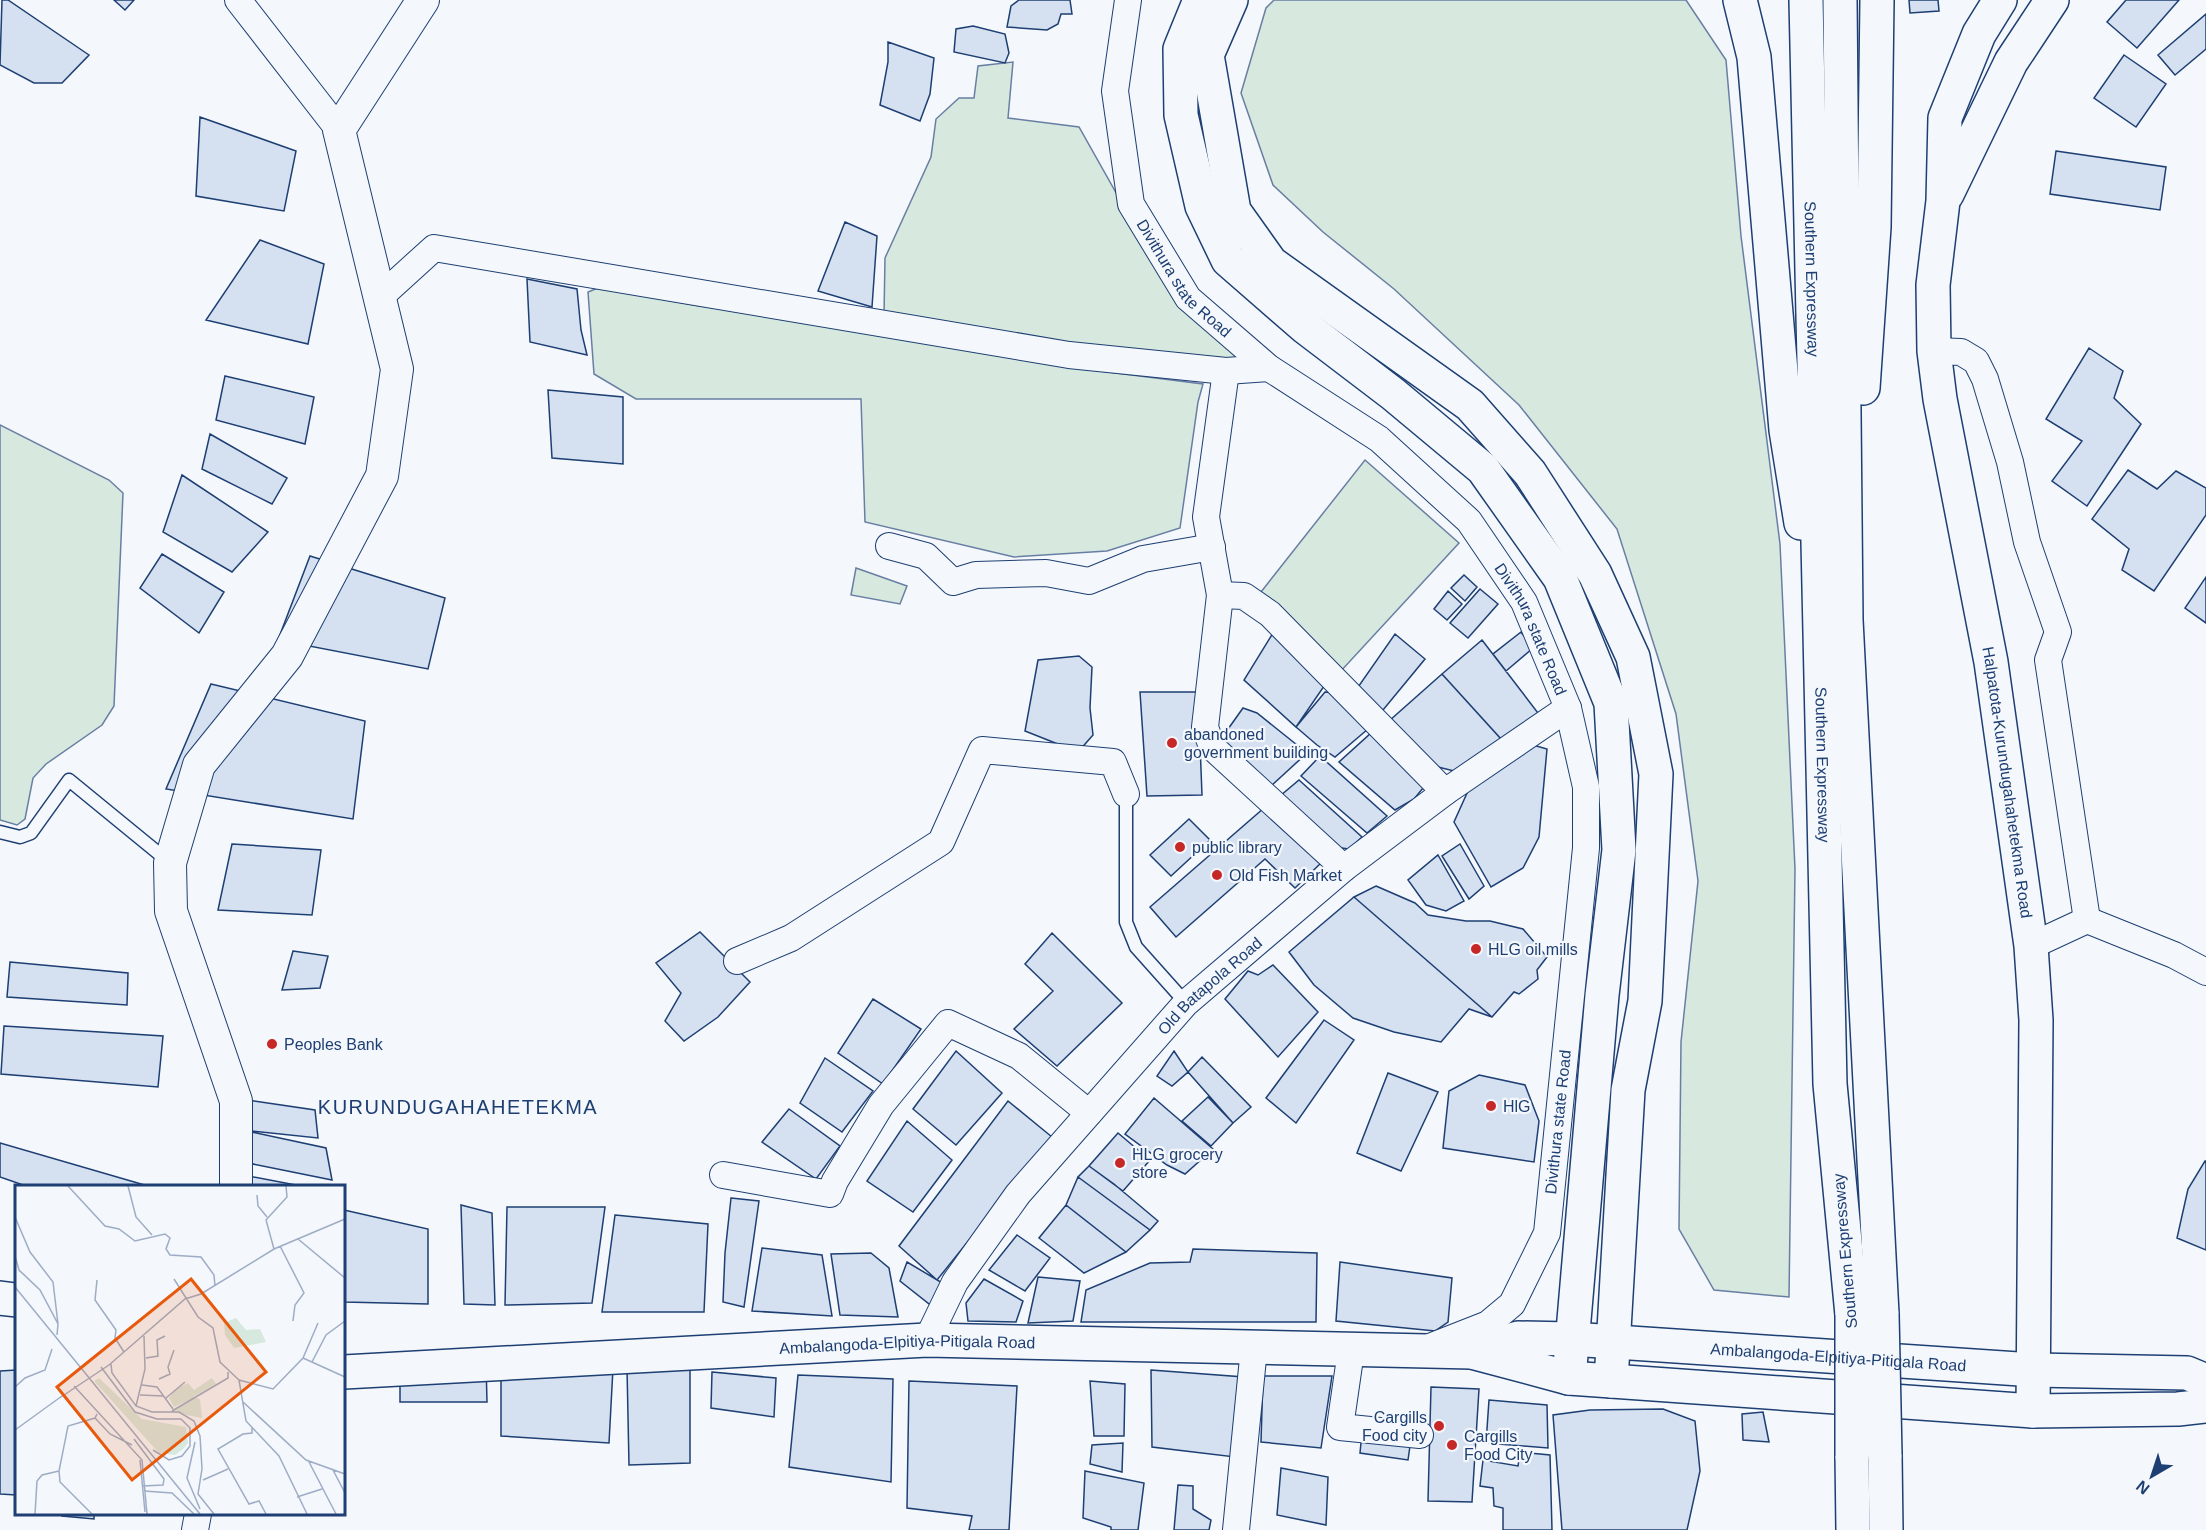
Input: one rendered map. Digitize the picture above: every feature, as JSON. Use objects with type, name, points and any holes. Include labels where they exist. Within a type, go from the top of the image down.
[{"type":"main road","points":[[1200,0],[1180,49],[1181,115],[1202,206],[1227,260],[1305,327],[1393,394],[1484,469],[1560,578],[1611,703],[1619,850],[1602,995],[1570,1339],[1569,1378]]},
{"type":"main road","points":[[1231,0],[1207,55],[1234,211],[1271,263],[1470,405],[1530,473],[1595,574],[1633,657],[1656,774],[1646,1001],[1628,1090],[1611,1381]]},
{"type":"main road","points":[[1740,0],[1754,57],[1786,430],[1833,628]]},
{"type":"main road","name":"Southern Expressway","points":[[1806,0],[1833,628]]},
{"type":"main road","name":"Southern Expressway","points":[[1840,0],[1830,1084],[1867,1314],[1885,1455],[1886,1530]]},
{"type":"main road","points":[[1833,628],[1874,227],[1878,0]]},
{"type":"main road","name":"Halpatota-Kurundugahahetekma Road","points":[[2000,0],[1979,34],[1945,118],[1943,201],[1933,285],[1934,351],[1940,399],[1991,662],[2031,946],[2036,1020],[2033,1411]]},
{"type":"main road","name":"Halpatota-Kurundugahahetekma Road","points":[[1943,201],[2011,62],[2052,0]]},
{"type":"main road","points":[[0,1298],[15,1300]]},
{"type":"main road","name":"Southern Expressway","points":[[1853,1530],[1852,1456],[1867,1314]]},
{"type":"main road","name":"Ambalangoda-Elpitiya-Pitigala Road","points":[[1472,1352],[1518,1338],[1570,1339],[2035,1370],[2187,1373],[2206,1382]]},
{"type":"main road","name":"Ambalangoda-Elpitiya-Pitigala Road","points":[[345,1372],[927,1340],[1472,1352],[1569,1378],[2033,1411],[2178,1409],[2206,1406]]},
{"type":"street","points":[[236,1185],[236,1101],[171,911],[170,863],[199,765],[287,656],[382,476],[397,369],[339,130],[238,0]]},
{"type":"street","points":[[339,130],[423,0]]},
{"type":"street","name":"Divithura state Road","points":[[1128,0],[1115,91],[1131,204],[1188,298],[1269,368],[1379,439],[1469,521],[1524,602],[1568,708],[1586,786],[1586,848],[1547,1233],[1512,1304],[1488,1324],[1417,1352]]},
{"type":"street","points":[[379,298],[434,248],[1069,354],[1226,371],[1269,368]]},
{"type":"street","points":[[1934,351],[1960,352],[1976,361],[1985,379],[2010,462],[2027,542],[2058,632],[2048,660],[2087,920]]},
{"type":"street","points":[[1226,371],[1206,517],[1221,595],[1205,727],[1212,747],[1344,868]]},
{"type":"street","points":[[889,546],[926,556],[953,582],[976,575],[1046,573],[1089,581],[1143,559],[1212,547]]},
{"type":"street","points":[[1221,595],[1244,596],[1270,614],[1444,792]]},
{"type":"street","name":"Old Batapola Road","points":[[927,1340],[956,1282],[1018,1194],[1186,1003],[1344,868],[1444,792],[1568,708]]},
{"type":"street","points":[[737,961],[791,938],[941,842],[982,750],[1113,762],[1126,794]]},
{"type":"street","points":[[2031,946],[2087,920],[2174,955],[2206,972]]},
{"type":"street","points":[[723,1175],[830,1194],[835,1181],[881,1105],[948,1023],[1019,1056],[1089,1113]]},
{"type":"street","points":[[1236,1530],[1254,1348]]},
{"type":"street","points":[[1351,1350],[1340,1427],[1420,1435]]},
{"type":"street","points":[[195,1530],[198,1515]]},
{"type":"lane","points":[[0,832],[20,837],[32,833],[69,780],[170,863]]},
{"type":"lane","points":[[1126,794],[1126,922],[1136,947],[1186,1003]]},
{"type":"shaded area","points":[[1274,0],[1686,0],[1726,60],[1741,236],[1780,544],[1795,869],[1789,1297],[1714,1290],[1679,1229],[1681,1042],[1698,881],[1676,714],[1617,529],[1519,405],[1394,289],[1323,232],[1273,185],[1241,93],[1266,8]]},
{"type":"shaded area","points":[[1013,62],[1008,118],[1079,127],[1141,237],[1269,368],[1184,366],[884,315],[885,258],[931,157],[936,119],[959,98],[974,98],[978,66]]},
{"type":"shaded area","points":[[598,288],[700,306],[825,323],[1076,368],[1203,384],[1198,402],[1180,528],[1107,551],[1014,557],[865,522],[861,399],[636,399],[594,374],[588,292]]},
{"type":"shaded area","points":[[0,425],[109,480],[123,493],[114,706],[102,725],[46,764],[33,778],[25,819],[17,825],[0,820]]},
{"type":"shaded area","points":[[1365,460],[1459,543],[1340,672],[1261,592]]},
{"type":"shaded area","points":[[856,568],[907,586],[900,604],[851,595]]},
{"type":"building","points":[[2,0],[8,0],[89,55],[62,83],[34,83],[0,65]]},
{"type":"building","points":[[114,0],[134,0],[125,10]]},
{"type":"building","points":[[1019,0],[1070,0],[1072,14],[1061,14],[1058,24],[1047,30],[1007,27],[1011,6]]},
{"type":"building","points":[[1909,0],[1938,0],[1939,11],[1910,13]]},
{"type":"building","points":[[2126,0],[2179,0],[2137,48],[2107,22]]},
{"type":"building","points":[[2206,14],[2206,49],[2175,75],[2158,55]]},
{"type":"building","points":[[973,26],[1005,34],[1009,53],[1005,63],[954,52],[956,29]]},
{"type":"building","points":[[888,42],[934,58],[930,94],[920,121],[880,105],[888,62]]},
{"type":"building","points":[[2124,55],[2166,84],[2136,127],[2094,98]]},
{"type":"building","points":[[200,117],[296,151],[284,211],[196,196]]},
{"type":"building","points":[[2056,151],[2166,167],[2160,210],[2050,194]]},
{"type":"building","points":[[845,222],[877,236],[872,307],[818,291]]},
{"type":"building","points":[[260,240],[324,264],[308,344],[206,320]]},
{"type":"building","points":[[527,279],[577,289],[581,330],[587,355],[530,342]]},
{"type":"building","points":[[2089,348],[2123,371],[2114,398],[2141,424],[2087,506],[2052,481],[2082,441],[2046,419]]},
{"type":"building","points":[[225,376],[314,397],[305,444],[216,420]]},
{"type":"building","points":[[548,390],[623,397],[623,464],[552,458]]},
{"type":"building","points":[[210,434],[287,478],[272,504],[202,469]]},
{"type":"building","points":[[2128,470],[2157,489],[2176,471],[2206,488],[2206,515],[2154,591],[2122,570],[2129,549],[2092,519]]},
{"type":"building","points":[[182,475],[268,532],[232,572],[163,532]]},
{"type":"building","points":[[162,554],[224,592],[199,633],[140,588]]},
{"type":"building","points":[[310,556],[445,598],[428,669],[278,640]]},
{"type":"building","points":[[1464,575],[1477,587],[1465,601],[1451,588]]},
{"type":"building","points":[[2206,577],[2206,623],[2185,608]]},
{"type":"building","points":[[1480,589],[1498,604],[1468,638],[1450,623]]},
{"type":"building","points":[[1448,591],[1462,604],[1447,620],[1434,609]]},
{"type":"building","points":[[1521,632],[1533,648],[1506,671],[1493,654]]},
{"type":"building","points":[[1273,633],[1331,676],[1296,727],[1244,680]]},
{"type":"building","points":[[1395,634],[1425,659],[1383,710],[1356,690]]},
{"type":"building","points":[[1482,640],[1538,713],[1501,739],[1442,674]]},
{"type":"building","points":[[1079,656],[1092,667],[1090,708],[1093,735],[1078,752],[1025,731],[1038,660]]},
{"type":"building","points":[[1442,674],[1501,739],[1458,772],[1434,766],[1389,721]]},
{"type":"building","points":[[211,684],[365,721],[353,819],[166,789]]},
{"type":"building","name":"abandoned government building","points":[[1140,692],[1198,692],[1202,795],[1147,796]]},
{"type":"building","points":[[1325,692],[1337,693],[1368,729],[1335,757],[1296,727]]},
{"type":"building","points":[[1243,708],[1257,713],[1307,753],[1271,786],[1221,739]]},
{"type":"building","points":[[1377,731],[1428,782],[1414,799],[1395,810],[1339,762],[1370,734]]},
{"type":"building","points":[[1526,743],[1547,749],[1539,837],[1523,868],[1491,887],[1454,822],[1468,791]]},
{"type":"building","points":[[1320,756],[1387,816],[1367,833],[1301,776]]},
{"type":"building","points":[[1299,780],[1362,837],[1349,849],[1334,847],[1280,796]]},
{"type":"building","name":"Old Fish Market","points":[[1264,808],[1321,863],[1295,888],[1265,859],[1176,937],[1150,907]]},
{"type":"building","name":"public library","points":[[1189,819],[1210,840],[1171,876],[1150,855]]},
{"type":"building","points":[[232,844],[321,850],[312,915],[218,910]]},
{"type":"building","points":[[1460,844],[1484,886],[1469,899],[1442,856]]},
{"type":"building","points":[[1438,855],[1464,901],[1446,911],[1426,905],[1408,880]]},
{"type":"building","name":"HLG oil mills","points":[[1376,886],[1415,903],[1428,915],[1466,921],[1490,921],[1523,929],[1547,957],[1537,970],[1538,979],[1519,994],[1514,992],[1492,1017],[1354,897]]},
{"type":"building","points":[[1354,897],[1492,1017],[1469,1009],[1441,1042],[1394,1032],[1353,1018],[1314,985],[1289,952]]},
{"type":"building","points":[[700,932],[750,982],[718,1017],[684,1041],[665,1021],[681,993],[656,963]]},
{"type":"building","points":[[1052,933],[1122,1003],[1057,1066],[1014,1029],[1053,991],[1025,964]]},
{"type":"building","points":[[293,951],[328,956],[320,988],[282,990]]},
{"type":"building","points":[[10,962],[128,973],[127,1005],[7,997]]},
{"type":"building","points":[[1273,965],[1318,1012],[1278,1057],[1225,999],[1248,971],[1258,975]]},
{"type":"building","points":[[873,999],[921,1029],[883,1084],[838,1053]]},
{"type":"building","points":[[1324,1020],[1354,1040],[1296,1123],[1266,1098]]},
{"type":"building","points":[[4,1026],[163,1036],[158,1087],[1,1074]]},
{"type":"building","points":[[956,1051],[1002,1093],[956,1145],[913,1109]]},
{"type":"building","points":[[1174,1051],[1188,1072],[1172,1086],[1157,1076]]},
{"type":"building","points":[[1202,1057],[1251,1107],[1233,1123],[1188,1072]]},
{"type":"building","points":[[825,1058],[873,1091],[842,1132],[800,1103]]},
{"type":"building","points":[[1388,1073],[1438,1092],[1401,1171],[1357,1153]]},
{"type":"building","name":"HlG","points":[[1479,1075],[1525,1085],[1539,1121],[1534,1162],[1443,1148],[1449,1091]]},
{"type":"building","points":[[1208,1097],[1233,1123],[1211,1146],[1182,1121]]},
{"type":"building","points":[[1154,1098],[1213,1149],[1185,1174],[1167,1165],[1125,1134]]},
{"type":"building","points":[[240,1099],[315,1110],[318,1138],[242,1130]]},
{"type":"building","points":[[1008,1101],[1052,1137],[937,1280],[899,1246]]},
{"type":"building","points":[[789,1109],[840,1146],[816,1179],[762,1142]]},
{"type":"building","points":[[907,1121],[952,1160],[913,1212],[867,1181]]},
{"type":"building","points":[[242,1130],[326,1148],[332,1180],[248,1163]]},
{"type":"building","name":"HLG grocery store","points":[[1118,1133],[1150,1160],[1123,1191],[1089,1166]]},
{"type":"building","points":[[0,1143],[145,1185],[23,1185],[0,1177]]},
{"type":"building","points":[[2205,1161],[2206,1250],[2177,1238],[2188,1189]]},
{"type":"building","points":[[1089,1166],[1158,1221],[1150,1230],[1078,1177]]},
{"type":"building","points":[[227,1172],[296,1185],[226,1185]]},
{"type":"building","points":[[1078,1177],[1150,1230],[1126,1252],[1066,1205]]},
{"type":"building","points":[[731,1198],[759,1201],[744,1307],[723,1302]]},
{"type":"building","points":[[461,1205],[492,1213],[495,1305],[464,1304]]},
{"type":"building","points":[[1066,1205],[1126,1252],[1084,1273],[1039,1238]]},
{"type":"building","points":[[507,1207],[605,1207],[592,1303],[505,1305]]},
{"type":"building","points":[[345,1210],[428,1229],[428,1304],[345,1302]]},
{"type":"building","points":[[615,1215],[708,1224],[704,1312],[602,1312]]},
{"type":"building","points":[[1017,1235],[1050,1258],[1025,1291],[989,1270]]},
{"type":"building","points":[[762,1248],[822,1255],[832,1316],[752,1311]]},
{"type":"building","points":[[1193,1249],[1317,1253],[1316,1322],[1081,1322],[1086,1290],[1150,1263],[1190,1262]]},
{"type":"building","points":[[871,1253],[889,1268],[898,1317],[840,1315],[831,1254]]},
{"type":"building","points":[[907,1262],[944,1284],[933,1307],[900,1281]]},
{"type":"building","points":[[1340,1262],[1452,1278],[1448,1322],[1435,1331],[1336,1321]]},
{"type":"building","points":[[1038,1277],[1080,1281],[1073,1321],[1028,1323]]},
{"type":"building","points":[[984,1279],[1023,1301],[1016,1322],[968,1321],[966,1303]]},
{"type":"building","points":[[400,1354],[486,1363],[487,1402],[400,1402]]},
{"type":"building","points":[[501,1362],[613,1368],[609,1443],[501,1436]]},
{"type":"building","points":[[627,1368],[690,1370],[690,1463],[629,1465]]},
{"type":"building","points":[[15,1370],[15,1495],[0,1494],[0,1371]]},
{"type":"building","points":[[1151,1370],[1244,1377],[1235,1457],[1152,1447]]},
{"type":"building","points":[[712,1372],[776,1378],[774,1417],[711,1408]]},
{"type":"building","points":[[798,1375],[893,1379],[891,1482],[789,1467]]},
{"type":"building","points":[[1263,1376],[1332,1376],[1321,1448],[1261,1442]]},
{"type":"building","points":[[909,1381],[1017,1386],[1009,1530],[969,1530],[972,1516],[907,1508]]},
{"type":"building","points":[[1090,1381],[1125,1384],[1124,1436],[1094,1436]]},
{"type":"building","name":"Cargills Food City","points":[[1431,1387],[1479,1389],[1472,1502],[1428,1501]]},
{"type":"building","points":[[1489,1400],[1547,1405],[1548,1448],[1486,1443]]},
{"type":"building","points":[[1663,1409],[1695,1421],[1700,1471],[1687,1530],[1562,1530],[1553,1415],[1590,1410]]},
{"type":"building","points":[[1763,1412],[1769,1442],[1743,1440],[1742,1414]]},
{"type":"building","points":[[1362,1432],[1411,1439],[1408,1460],[1360,1453]]},
{"type":"building","points":[[1123,1443],[1122,1472],[1090,1464],[1092,1445]]},
{"type":"building","points":[[1520,1452],[1550,1455],[1552,1530],[1503,1530],[1503,1508],[1494,1506],[1493,1488],[1480,1486],[1483,1460],[1518,1466]]},
{"type":"building","points":[[1281,1468],[1328,1477],[1326,1525],[1277,1515]]},
{"type":"building","points":[[1085,1471],[1144,1483],[1138,1530],[1111,1530],[1111,1527],[1083,1518]]},
{"type":"building","points":[[1178,1485],[1193,1486],[1193,1509],[1211,1520],[1209,1530],[1174,1530]]},
{"type":"building","points":[[94,1515],[94,1519],[62,1516]]},
{"type":"place","name":"abandoned government building","points":[[1172,743]]},
{"type":"place","name":"public library","points":[[1180,847]]},
{"type":"place","name":"Old Fish Market","points":[[1217,875]]},
{"type":"place","name":"HLG oil mills","points":[[1476,949]]},
{"type":"place","name":"Peoples Bank","points":[[272,1044]]},
{"type":"place","name":"HlG","points":[[1491,1106]]},
{"type":"place","name":"HLG grocery store","points":[[1120,1163]]},
{"type":"place","name":"Cargills Food city","points":[[1439,1426]]},
{"type":"place","name":"Cargills Food City","points":[[1452,1445]]},
{"type":"district","name":"KURUNDUGAHAHETEKMA","points":[[458,1107]]}]
